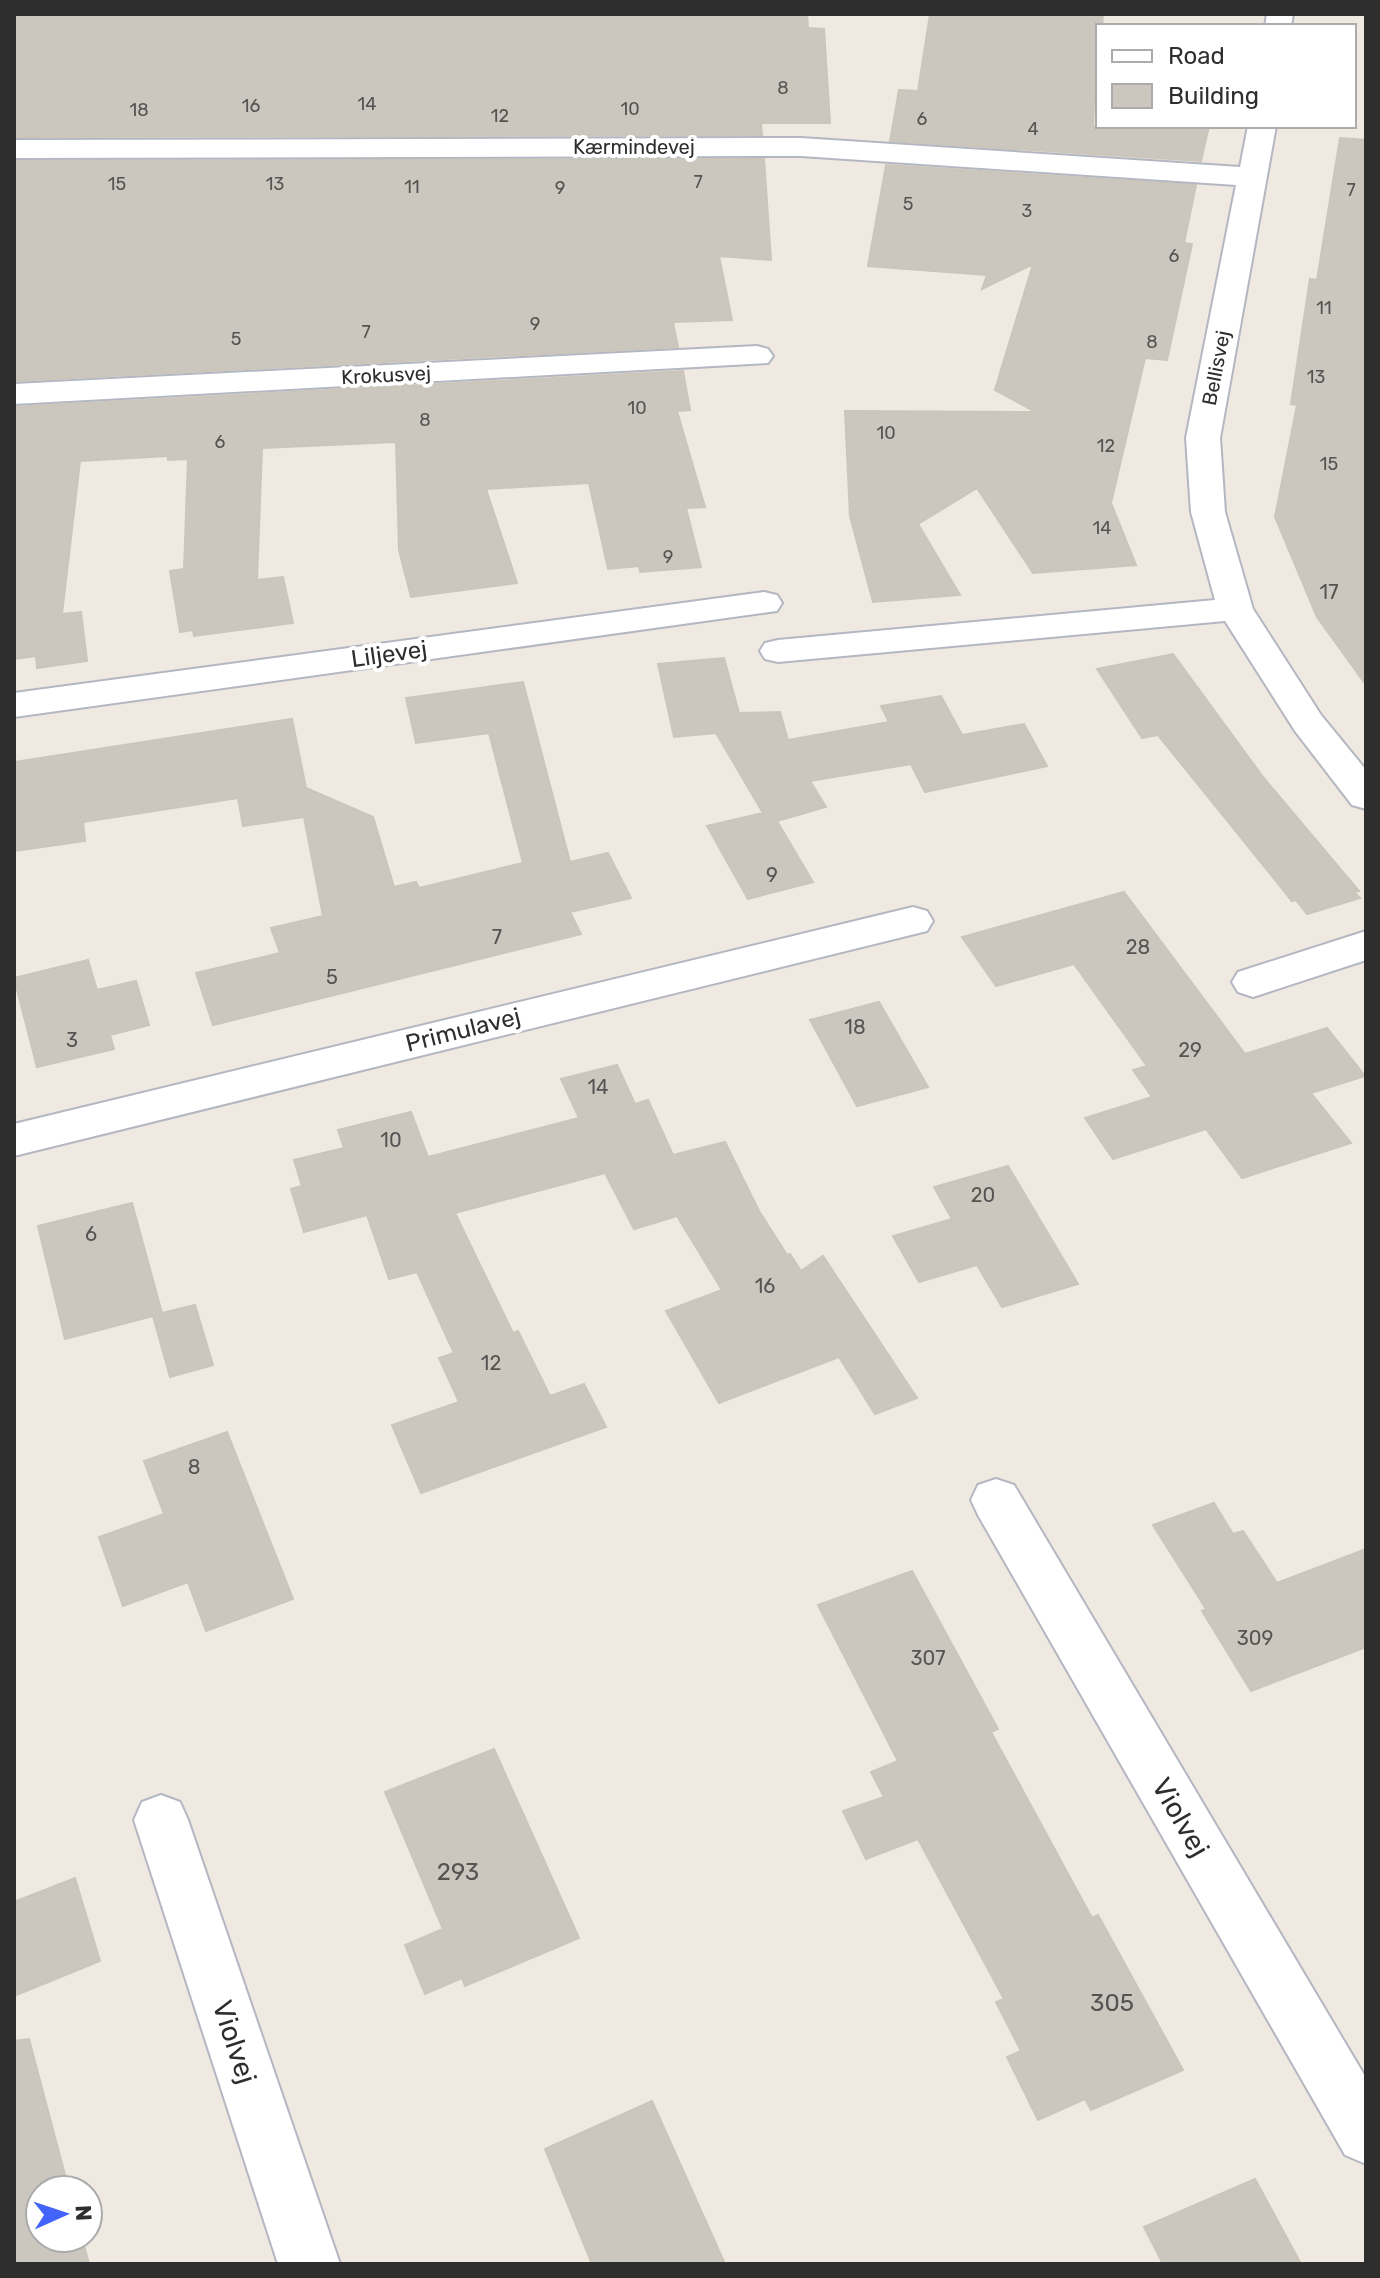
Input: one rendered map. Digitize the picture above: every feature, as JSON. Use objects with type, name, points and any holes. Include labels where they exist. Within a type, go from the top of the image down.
[{"type":"street","name":"Bellisvej","points":[[1262,128],[1203,438],[1208,512],[1235,609],[1308,723],[1366,796]]},
{"type":"street","name":"Kærmindevej","points":[[14,149],[801,147],[1253,177]]},
{"type":"street","name":"Krokusvej","points":[[14,394],[757,356]]},
{"type":"street","name":"Liljevej","points":[[14,705],[764,603]]},
{"type":"street","points":[[778,651],[1235,609]]},
{"type":"street","name":"Primulavej","points":[[14,1140],[913,921]]},
{"type":"street","points":[[1253,982],[1366,945]]},
{"type":"street","name":"Violvej","points":[[996,1500],[1366,2134]]},
{"type":"street","name":"Violvej","points":[[161,1820],[309,2264]]},
{"type":"building","points":[[14,14],[807,14],[808,28],[824,29],[830,123],[761,123],[762,135],[14,137]]},
{"type":"building","points":[[930,14],[1103,14],[1102,24],[1096,24],[1093,126],[1209,128],[1201,161],[890,141],[899,90],[918,91]]},
{"type":"building","points":[[1340,138],[1366,140],[1366,685],[1317,617],[1275,517],[1297,405],[1291,404],[1310,279],[1317,280]]},
{"type":"building","points":[[764,159],[771,260],[719,256],[732,320],[673,322],[678,347],[14,381],[14,161]]},
{"type":"building","points":[[886,165],[1196,185],[1184,243],[1192,244],[1167,360],[1145,358],[1111,503],[1136,565],[1033,573],[977,488],[918,524],[960,595],[873,602],[850,516],[845,411],[1036,412],[995,390],[1033,264],[982,289],[987,275],[868,266]]},
{"type":"building","points":[[683,371],[690,410],[677,411],[705,507],[686,508],[701,567],[640,572],[639,566],[608,569],[589,483],[486,489],[517,583],[411,597],[399,550],[396,442],[262,448],[257,580],[283,577],[293,623],[194,636],[193,630],[180,632],[170,571],[184,569],[188,459],[168,460],[168,456],[80,461],[62,614],[81,612],[87,661],[37,668],[36,656],[14,659],[14,407]]},
{"type":"building","points":[[1173,654],[1263,777],[1359,891],[1354,892],[1360,898],[1307,914],[1296,900],[1292,901],[1158,735],[1142,738],[1097,669]]},
{"type":"building","points":[[724,658],[739,713],[780,712],[788,740],[889,722],[881,706],[941,696],[962,735],[1024,724],[1047,766],[925,792],[911,764],[810,781],[826,807],[777,821],[813,882],[748,899],[707,826],[763,813],[716,733],[674,737],[658,664]]},
{"type":"building","points":[[523,682],[570,862],[608,853],[631,898],[570,912],[581,934],[213,1025],[196,973],[280,953],[271,928],[323,916],[304,817],[243,826],[238,798],[83,822],[85,841],[14,851],[14,762],[292,719],[306,788],[373,817],[394,887],[416,882],[419,888],[523,863],[489,733],[416,743],[406,698]]},
{"type":"building","points":[[1124,892],[1245,1054],[1327,1028],[1365,1076],[1311,1093],[1351,1143],[1242,1178],[1206,1129],[1113,1159],[1085,1118],[1152,1097],[1133,1070],[1147,1066],[1074,964],[996,986],[962,937]]},
{"type":"building","points":[[88,960],[97,990],[136,981],[149,1025],[110,1035],[114,1049],[37,1067],[14,978]]},
{"type":"building","points":[[879,1002],[928,1087],[857,1106],[810,1020]]},
{"type":"building","points":[[617,1065],[635,1104],[648,1100],[673,1155],[725,1142],[759,1211],[787,1255],[790,1254],[801,1271],[823,1256],[917,1398],[875,1414],[839,1357],[719,1403],[666,1311],[722,1290],[677,1216],[634,1229],[605,1173],[455,1213],[513,1333],[518,1331],[550,1396],[584,1384],[606,1427],[421,1493],[392,1425],[459,1402],[439,1358],[454,1353],[417,1272],[389,1279],[367,1215],[304,1232],[291,1189],[302,1186],[294,1160],[344,1148],[338,1130],[411,1112],[428,1157],[579,1118],[561,1079]]},
{"type":"building","points":[[1008,1166],[1078,1284],[1002,1307],[977,1265],[919,1282],[893,1236],[952,1219],[934,1187]]},
{"type":"building","points":[[132,1203],[162,1313],[195,1305],[213,1365],[170,1377],[153,1316],[65,1339],[38,1226]]},
{"type":"building","points":[[227,1432],[293,1599],[206,1631],[188,1582],[123,1606],[99,1537],[164,1514],[144,1461]]},
{"type":"building","points":[[1214,1503],[1233,1534],[1243,1531],[1277,1583],[1366,1549],[1366,1647],[1251,1691],[1202,1611],[1206,1609],[1153,1525]]},
{"type":"building","points":[[912,1571],[998,1729],[991,1732],[1092,1918],[1098,1915],[1183,2070],[1091,2110],[1085,2099],[1038,2120],[1007,2057],[1021,2051],[996,2002],[1004,1999],[918,1839],[866,1859],[843,1811],[884,1797],[871,1772],[898,1761],[818,1605]]},
{"type":"building","points":[[494,1749],[579,1938],[465,1986],[462,1978],[425,1994],[405,1945],[443,1929],[385,1792]]},
{"type":"building","points":[[75,1878],[100,1961],[14,1996],[14,1902]]},
{"type":"building","points":[[29,2039],[65,2174],[24,2174],[24,2254],[86,2254],[89,2264],[14,2264],[14,2041]]},
{"type":"building","points":[[652,2101],[725,2264],[592,2264],[545,2149]]},
{"type":"building","points":[[1255,2179],[1301,2264],[1163,2264],[1144,2227]]}]
